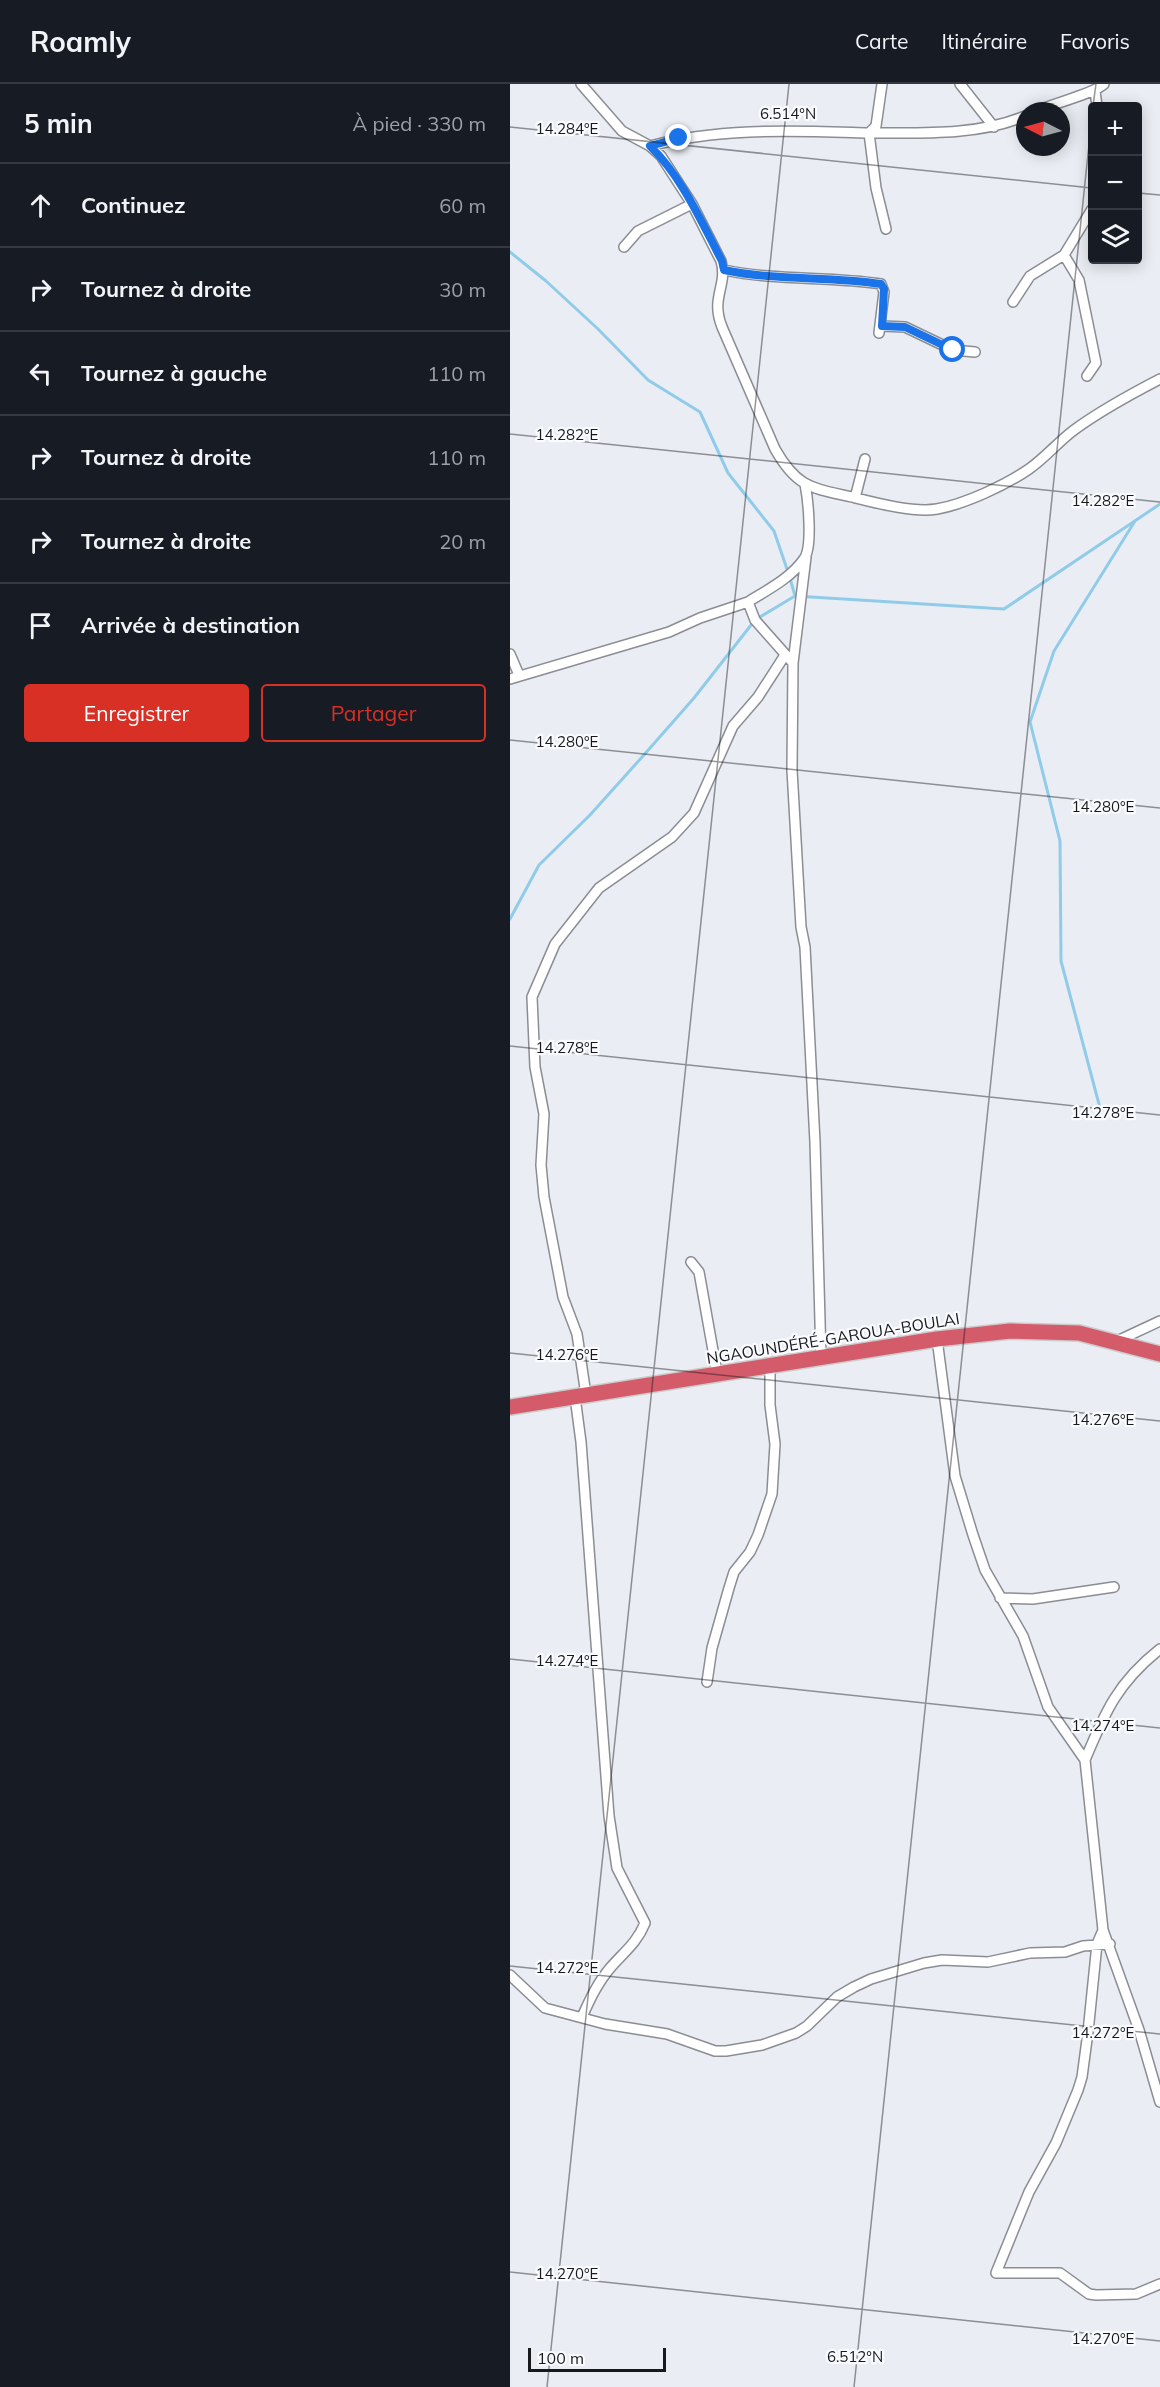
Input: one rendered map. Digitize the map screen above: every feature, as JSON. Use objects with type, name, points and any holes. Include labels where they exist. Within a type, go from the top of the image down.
[{"type":"highway","name":"NGAOUNDÉRÉ-GAROUA-BOULAI","points":[[510,1407],[937,1339],[1010,1331],[1079,1334],[1160,1354]]},
{"type":"street","points":[[580,84],[622,131],[650,146],[661,156],[692,204],[722,261],[724,270],[716,303],[717,316],[775,449],[790,473],[805,484],[855,498],[917,509],[936,509],[968,499],[1029,469],[1072,431],[1160,379]]},
{"type":"street","points":[[960,84],[994,127]]},
{"type":"street","points":[[1058,102],[1095,91],[1104,84]]},
{"type":"street","points":[[869,133],[876,126],[881,85]]},
{"type":"street","points":[[1095,91],[1096,102]]},
{"type":"street","points":[[650,146],[700,134],[919,133],[994,127],[1016,119]]},
{"type":"street","points":[[869,133],[876,188],[886,229]]},
{"type":"street","points":[[624,247],[638,231],[692,204]]},
{"type":"street","points":[[1012,302],[1030,276],[1064,255],[1091,210]]},
{"type":"street","points":[[1064,255],[1079,280],[1096,363],[1087,376]]},
{"type":"street","points":[[724,270],[765,276],[838,278],[881,284],[884,289],[881,329],[905,327],[953,350],[975,352]]},
{"type":"street","points":[[855,498],[865,459]]},
{"type":"street","points":[[805,484],[810,514],[793,663],[792,770],[801,927],[805,947],[814,1131],[821,1358]]},
{"type":"street","points":[[510,654],[514,677],[669,632],[700,618],[748,602],[790,574],[806,557]]},
{"type":"street","points":[[748,602],[755,620],[793,663]]},
{"type":"street","points":[[582,2017],[600,1981],[627,1953],[640,1936],[645,1923],[623,1884],[613,1852],[581,1442],[577,1334],[563,1297],[544,1197],[541,1165],[544,1114],[536,1075],[532,997],[555,944],[599,888],[672,837],[694,813],[733,726],[758,697],[785,655]]},
{"type":"street","points":[[691,1262],[699,1272],[717,1373]]},
{"type":"street","points":[[1115,1342],[1160,1321]]},
{"type":"street","points":[[937,1339],[955,1476],[985,1570],[1023,1636],[1048,1707],[1085,1760],[1103,1930],[1110,1944],[1160,2102]]},
{"type":"street","points":[[706,1682],[712,1648],[734,1572],[750,1552],[772,1494],[775,1444],[770,1405],[770,1365]]},
{"type":"street","points":[[1000,1598],[1033,1599],[1114,1587]]},
{"type":"street","points":[[1085,1760],[1108,1708],[1130,1675],[1160,1649]]},
{"type":"street","points":[[1103,1930],[1097,1944],[1088,2032],[1078,2090],[1056,2143],[1029,2192],[996,2273],[1060,2273],[1089,2294],[1096,2295],[1136,2294],[1160,2284]]},
{"type":"street","points":[[510,1975],[545,2008],[605,2024],[667,2034],[715,2051],[738,2050],[762,2045],[796,2033],[837,1997],[854,1987],[871,1979],[924,1963],[942,1960],[988,1962],[1030,1953],[1065,1952],[1097,1944],[1110,1944]]},
{"type":"waterway","points":[[510,252],[546,281],[598,329],[648,380],[700,412],[728,473],[774,531],[788,572]]},
{"type":"waterway","points":[[790,578],[795,596],[1004,609],[1160,504]]},
{"type":"waterway","points":[[1100,1108],[1061,961],[1060,841],[1030,722],[1054,651],[1135,521]]},
{"type":"waterway","points":[[510,919],[539,865],[590,815],[643,756],[694,698],[755,620],[795,596]]},
{"type":"route","points":[[679,138],[650,146],[661,156],[692,204],[722,261],[724,270],[755,276],[838,278],[881,284],[884,289],[882,326],[905,327],[953,350]]}]
